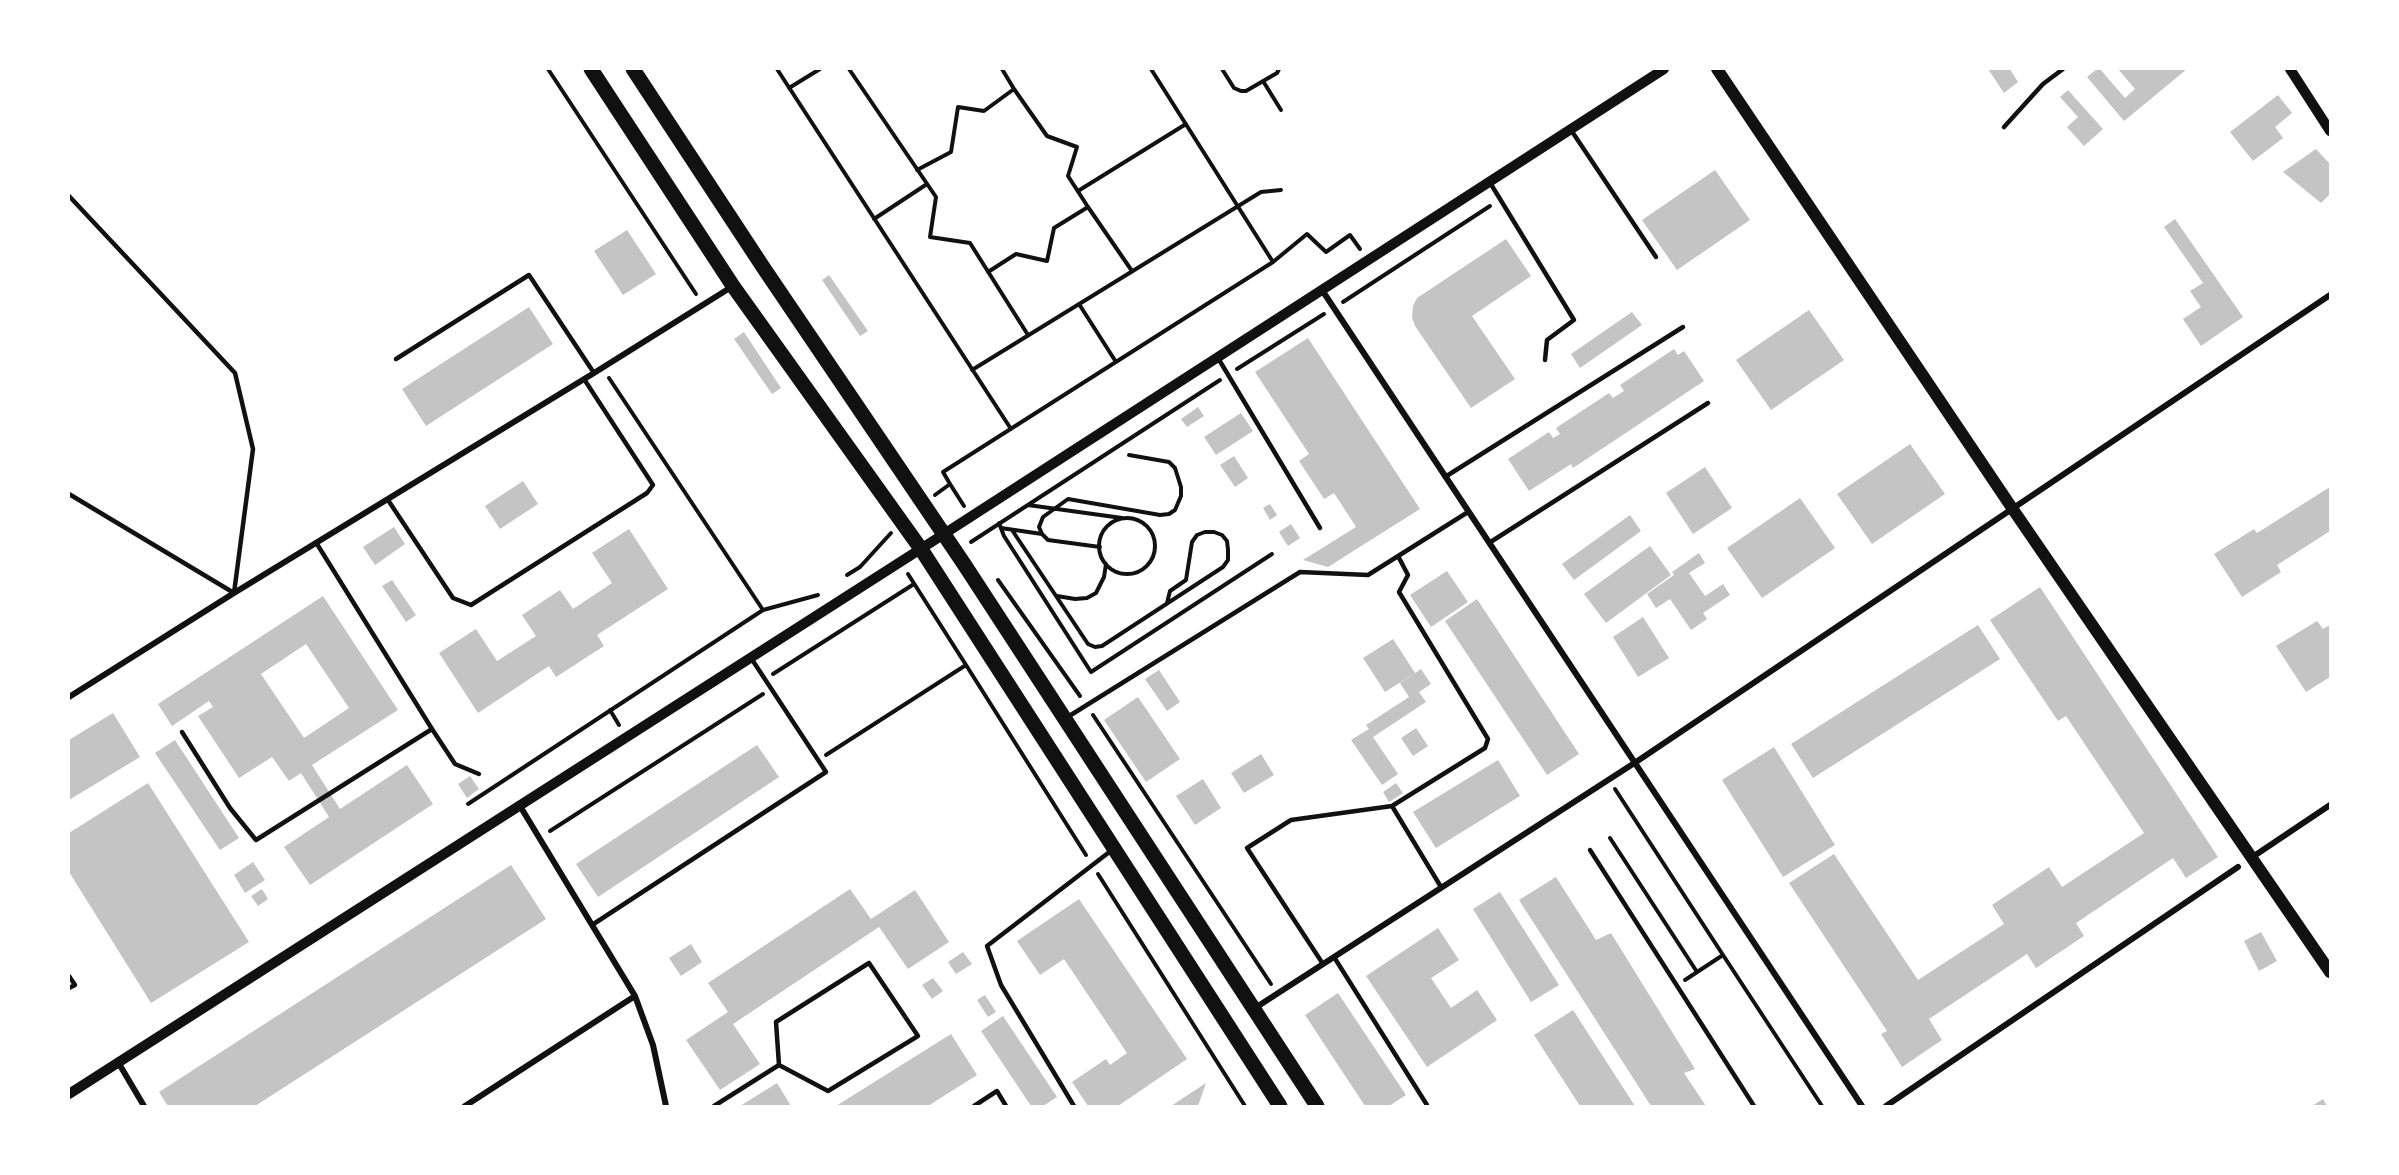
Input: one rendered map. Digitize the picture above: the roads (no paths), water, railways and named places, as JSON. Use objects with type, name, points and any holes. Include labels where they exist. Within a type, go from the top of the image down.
[{"type":"main road","points":[[591,69],[733,286],[921,549],[1280,1106]]},
{"type":"main road","points":[[633,69],[944,534],[1317,1106]]},
{"type":"main road","points":[[1716,69],[2012,508],[2330,972]]},
{"type":"street","points":[[69,1094],[921,549],[1665,69]]},
{"type":"street","points":[[2290,69],[2330,132]]},
{"type":"street","points":[[69,697],[234,592],[317,544],[733,286]]},
{"type":"street","points":[[1322,290],[1862,1106]]},
{"type":"street","points":[[1255,1008],[1608,780],[2330,295]]},
{"type":"street","points":[[2251,858],[2330,805]]},
{"type":"street","points":[[520,806],[635,996],[653,1045],[666,1106]]},
{"type":"street","points":[[1886,1106],[2238,867]]},
{"type":"street","points":[[465,1106],[635,996]]},
{"type":"street","points":[[118,1062],[144,1106]]},
{"type":"lane","points":[[2004,127],[2043,84],[2063,69]]},
{"type":"lane","points":[[1570,129],[1656,257]]},
{"type":"lane","points":[[1489,181],[1574,320],[1547,340],[1545,360]]},
{"type":"lane","points":[[69,195],[235,373],[253,449],[234,592],[69,494]]},
{"type":"lane","points":[[396,359],[530,275],[594,373]]},
{"type":"lane","points":[[1445,477],[1683,327]]},
{"type":"lane","points":[[1218,357],[1320,528]]},
{"type":"lane","points":[[388,500],[453,598],[471,605],[647,493],[653,486],[584,380]]},
{"type":"lane","points":[[1489,543],[1708,403]]},
{"type":"lane","points":[[1065,719],[1300,572],[1368,575],[1468,512]]},
{"type":"lane","points":[[317,544],[455,764],[479,774]]},
{"type":"lane","points":[[1323,964],[1247,848],[1291,820],[1392,806],[1485,748],[1488,739],[1399,592],[1408,575],[1398,556]]},
{"type":"lane","points":[[592,925],[826,772],[751,658]]},
{"type":"lane","points":[[182,732],[230,808],[256,840],[432,729]]},
{"type":"lane","points":[[1392,806],[1441,886]]},
{"type":"lane","points":[[1074,1106],[1000,985],[987,946],[1114,849]]},
{"type":"lane","points":[[1590,850],[1754,1106]]},
{"type":"lane","points":[[1334,957],[1427,1105]]},
{"type":"lane","points":[[869,963],[918,1035],[828,1091],[779,1065],[776,1022],[869,963]]},
{"type":"lane","points":[[69,976],[75,985],[69,988]]},
{"type":"lane","points":[[714,1106],[779,1065]]},
{"type":"lane","points":[[974,1106],[997,1091],[1006,1106]]}]
